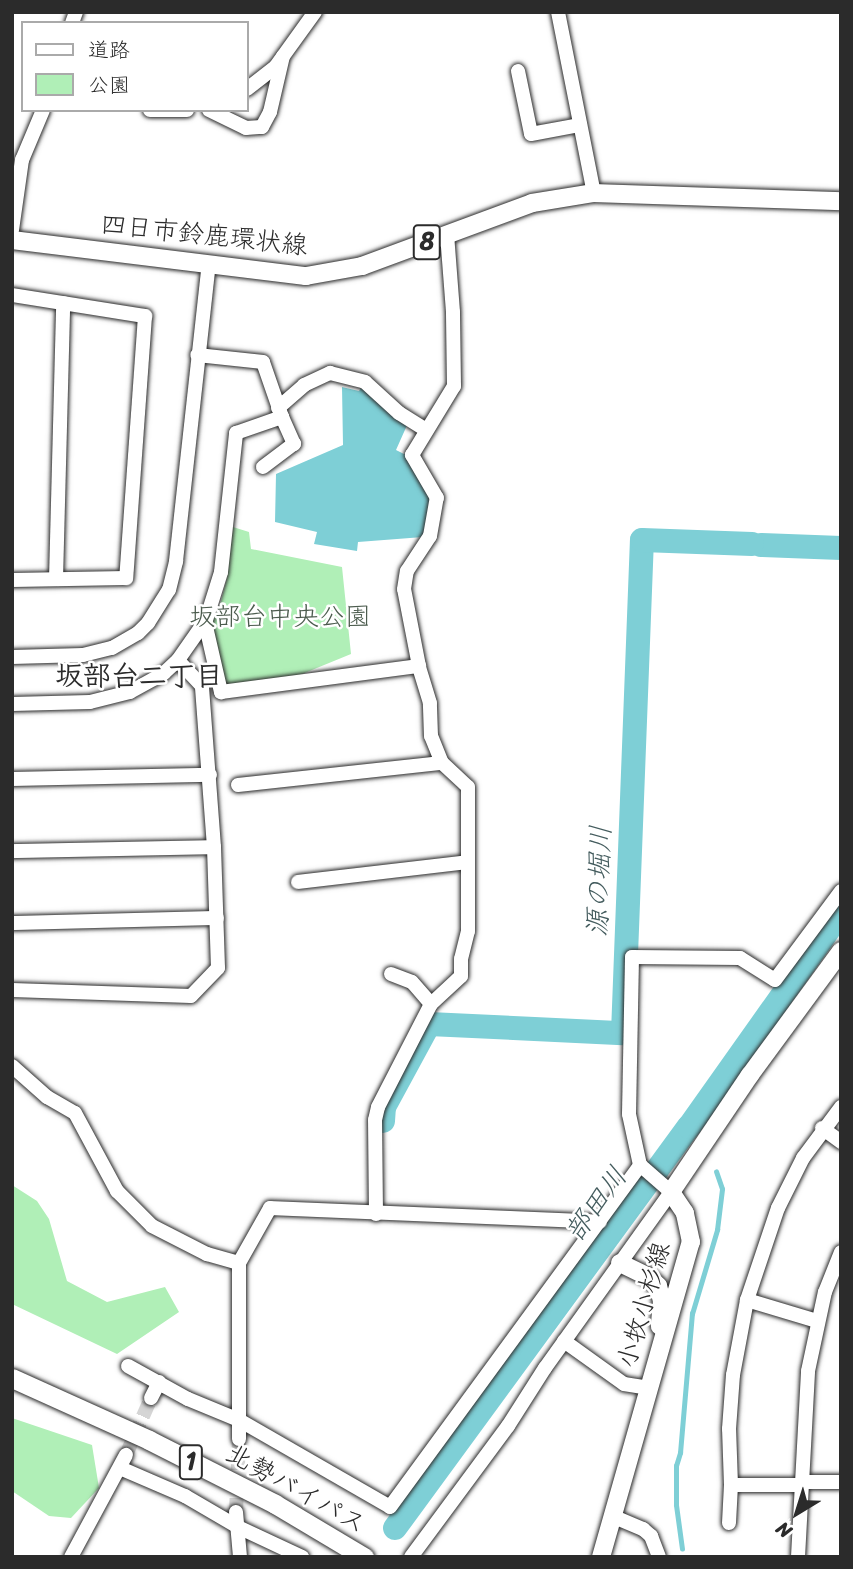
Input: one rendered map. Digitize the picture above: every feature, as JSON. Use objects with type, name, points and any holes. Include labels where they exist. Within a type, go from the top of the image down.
[{"type":"highway","name":"北勢バイパス","points":[[12,1378],[275,1504],[364,1557]]},
{"type":"main road","name":"四日市鈴鹿環状線","points":[[12,240],[306,275],[362,266],[532,203],[594,193],[841,201]]},
{"type":"main road","points":[[666,1188],[841,951]]},
{"type":"main road","name":"小牧小杉線","points":[[601,1557],[691,1242],[685,1213],[666,1188]]},
{"type":"main road","points":[[620,1263],[647,1276],[658,1286],[662,1301],[658,1358]]},
{"type":"street","points":[[248,88],[267,75],[315,12]]},
{"type":"street","points":[[558,12],[594,193]]},
{"type":"street","points":[[213,112],[246,128],[262,127],[273,103],[283,56]]},
{"type":"street","points":[[517,71],[531,134],[580,124]]},
{"type":"street","points":[[12,230],[22,160],[42,112]]},
{"type":"street","points":[[376,1213],[375,1120],[387,1086],[431,1004],[461,976],[461,958],[468,931],[468,786],[442,763],[430,736],[430,703],[419,666],[404,589],[407,571],[430,536],[437,498],[412,455],[454,386],[447,234]]},
{"type":"street","points":[[12,657],[83,655],[112,648],[138,633],[162,604],[174,574],[209,264]]},
{"type":"street","points":[[12,295],[145,316],[126,578],[12,580]]},
{"type":"street","points":[[56,579],[63,303]]},
{"type":"street","points":[[197,355],[263,362],[294,444],[263,467]]},
{"type":"street","points":[[12,704],[90,702],[119,696],[153,681],[178,660],[213,607],[222,572],[236,433],[280,412],[304,385],[330,373],[365,382],[399,413],[426,430]]},
{"type":"street","points":[[202,627],[207,632],[220,692],[419,666]]},
{"type":"street","points":[[12,990],[191,996],[218,968],[210,775],[202,687],[178,660]]},
{"type":"street","points":[[238,785],[442,763]]},
{"type":"street","points":[[12,779],[210,775]]},
{"type":"street","points":[[12,851],[214,847]]},
{"type":"street","points":[[298,882],[467,862]]},
{"type":"street","points":[[411,1557],[508,1426],[620,1263],[666,1188],[644,1169],[629,1114],[632,957],[740,958],[775,980],[841,891]]},
{"type":"street","points":[[12,923],[217,918]]},
{"type":"street","points":[[391,974],[412,982],[431,1004]]},
{"type":"street","points":[[12,1066],[47,1097],[75,1113],[117,1191],[152,1226],[207,1254],[239,1263]]},
{"type":"street","points":[[729,1523],[729,1429],[733,1375],[747,1300],[778,1208],[791,1179],[822,1128],[841,1107]]},
{"type":"street","points":[[822,1128],[841,1142]]},
{"type":"street","points":[[128,1366],[188,1399],[239,1420],[390,1507],[600,1222],[644,1169]]},
{"type":"street","points":[[239,1438],[239,1263],[270,1208],[600,1222]]},
{"type":"street","points":[[798,1557],[806,1384],[817,1321],[841,1252]]},
{"type":"street","points":[[747,1300],[817,1321]]},
{"type":"street","points":[[564,1342],[624,1384],[648,1388]]},
{"type":"street","points":[[151,1398],[159,1382]]},
{"type":"street","points":[[72,1557],[123,1462],[185,1496],[237,1519],[302,1557]]},
{"type":"street","points":[[731,1485],[841,1482]]},
{"type":"street","points":[[612,1517],[643,1529],[651,1536],[659,1557]]},
{"type":"street","points":[[237,1519],[240,1557]]},
{"type":"green space","name":"坂部台中央公園","points":[[233,527],[249,532],[251,549],[342,567],[351,654],[290,679],[223,686],[211,639],[211,623],[220,605],[227,578]]},
{"type":"green space","points":[[12,1185],[37,1201],[49,1219],[67,1281],[107,1302],[165,1287],[179,1312],[117,1354],[12,1304]]},
{"type":"green space","points":[[12,1418],[92,1445],[99,1488],[71,1518],[49,1516],[12,1491]]},
{"type":"water","points":[[342,387],[359,391],[361,388],[408,423],[396,450],[406,455],[432,503],[423,537],[358,542],[357,551],[314,544],[317,532],[275,522],[276,474],[343,445]]},
{"type":"waterway","name":"源の堀川","points":[[383,1121],[384,1107],[429,1024],[623,1033],[642,540],[752,544]]},
{"type":"waterway","name":"源の堀川","points":[[761,545],[841,548]]},
{"type":"waterway","name":"部田川","points":[[395,1528],[689,1127],[841,912]]},
{"type":"waterway","points":[[682,1549],[676,1505],[676,1466],[680,1453],[692,1314],[717,1230],[722,1189],[716,1172]]},
{"type":"tunnel","points":[[126,1455],[151,1398]]},
{"type":"tunnel","points":[[236,1512],[239,1439]]},
{"type":"district","name":"坂部台二丁目","points":[[139,676]]}]
